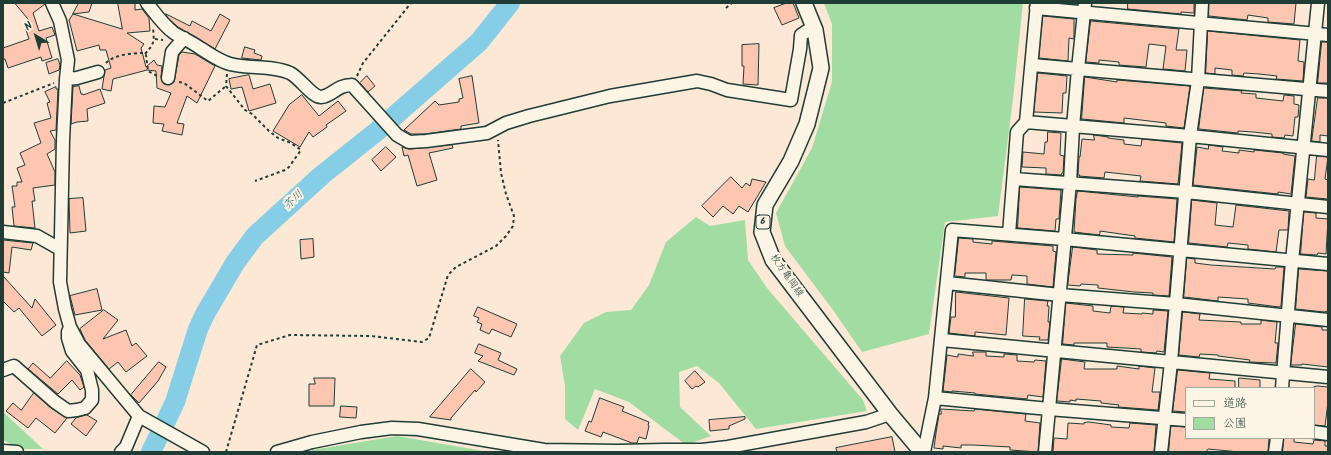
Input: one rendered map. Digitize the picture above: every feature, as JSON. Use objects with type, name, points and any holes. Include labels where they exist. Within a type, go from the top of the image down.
[{"type":"main road","name":"枚方亀岡線","points":[[804,3],[815,30],[821,68],[807,124],[791,161],[765,205],[762,232],[773,260],[890,414],[923,452]]},
{"type":"street","points":[[52,3],[60,21],[68,60],[66,79],[60,282],[70,327],[79,344],[141,418],[180,438],[203,452]]},
{"type":"street","points":[[1161,452],[1171,362],[1190,136],[1198,80],[1202,3]]},
{"type":"street","points":[[1282,387],[1292,261],[1318,3]]},
{"type":"street","points":[[1009,234],[1017,132],[1026,122],[1037,6],[1085,8],[1200,24],[1328,35]]},
{"type":"street","points":[[151,8],[164,24],[174,33],[220,60],[228,63],[291,73],[302,81],[314,95],[321,97],[330,94],[345,85],[352,85],[397,135],[409,142],[487,133],[506,123],[518,119],[610,96],[697,81],[727,90],[791,100],[801,35],[807,31],[815,30]]},
{"type":"street","points":[[1045,452],[1070,183],[1078,69],[1085,8]]},
{"type":"street","points":[[168,78],[172,52],[184,38]]},
{"type":"street","points":[[1032,65],[1328,91]]},
{"type":"street","points":[[66,79],[77,78],[98,72]]},
{"type":"street","points":[[1026,122],[1190,136],[1328,150]]},
{"type":"street","points":[[1014,179],[1186,192],[1328,207]]},
{"type":"street","points":[[923,452],[935,398],[952,230],[1328,264]]},
{"type":"street","points":[[3,232],[37,236],[60,249]]},
{"type":"street","points":[[947,283],[1060,296],[1176,304],[1328,320]]},
{"type":"street","points":[[3,370],[14,366],[55,402],[68,411],[85,408],[92,400],[92,390],[87,370],[72,351],[68,338],[70,327]]},
{"type":"street","points":[[942,340],[1328,377]]},
{"type":"street","points":[[935,398],[1185,420]]},
{"type":"street","points":[[277,452],[326,439],[392,428],[418,429],[544,450],[702,451],[866,422],[890,414]]},
{"type":"street","points":[[122,452],[141,418]]},
{"type":"street","points":[[1315,432],[1328,434]]},
{"type":"street","points":[[1275,452],[1277,439]]},
{"type":"street","points":[[3,451],[16,452]]},
{"type":"path","points":[[352,85],[363,63],[411,3]]},
{"type":"path","points":[[726,8],[732,3]]},
{"type":"path","points":[[144,54],[151,47],[154,39],[151,8]]},
{"type":"path","points":[[98,72],[108,60],[130,54],[144,54]]},
{"type":"path","points":[[144,54],[148,71],[157,76],[184,83],[208,101],[226,86]]},
{"type":"path","points":[[228,63],[226,86],[246,110],[278,138],[291,143],[301,150],[289,167],[285,170],[255,180]]},
{"type":"path","points":[[3,103],[66,79]]},
{"type":"path","points":[[226,452],[257,345],[290,335],[371,336],[422,342],[429,338],[448,275],[456,267],[496,246],[513,226],[514,216],[506,194],[501,173],[497,129]]},
{"type":"green space","points":[[824,3],[1023,3],[1013,99],[998,216],[945,222],[929,334],[862,352],[833,310],[785,246],[776,213],[812,148],[832,82],[832,24]]},
{"type":"green space","points":[[696,217],[710,226],[745,220],[748,260],[767,288],[863,400],[867,411],[756,429],[719,383],[697,366],[679,372],[680,407],[711,436],[686,445],[629,402],[595,389],[578,430],[565,419],[565,386],[560,356],[584,323],[606,312],[631,310],[649,285],[666,242]]},
{"type":"green space","points":[[3,412],[43,449],[20,449],[3,440]]},
{"type":"green space","points":[[397,436],[489,452],[311,452],[312,450]]},
{"type":"building","points":[[15,3],[45,3],[33,13],[39,31],[52,27],[55,35],[46,38],[52,58],[42,61],[41,57],[8,68],[5,59],[3,59],[3,48],[29,39],[24,24],[30,22]]},
{"type":"building","points":[[79,3],[92,3],[89,12],[73,14]]},
{"type":"building","points":[[118,3],[135,3],[135,10],[142,9],[149,18],[150,31],[127,33],[144,44],[141,48],[146,67],[154,60],[157,65],[162,66],[161,77],[164,84],[170,85],[174,82],[179,55],[182,52],[195,54],[215,66],[197,103],[187,96],[177,123],[184,124],[182,135],[162,131],[164,124],[153,123],[154,106],[165,107],[171,93],[157,88],[156,71],[147,70],[113,79],[111,91],[102,89],[105,70],[111,68],[106,50],[100,50],[99,45],[77,51],[69,20],[73,14],[122,29]]},
{"type":"building","points":[[787,3],[793,3],[799,18],[782,25],[774,8]]},
{"type":"building","points":[[1128,3],[1194,3],[1194,13],[1181,12],[1181,14],[1128,9]]},
{"type":"building","points":[[1209,3],[1296,3],[1294,24],[1268,22],[1268,18],[1248,15],[1247,20],[1209,16]]},
{"type":"building","points":[[166,14],[190,26],[192,21],[211,31],[220,14],[230,20],[215,49],[178,27],[168,18]]},
{"type":"building","points":[[1043,16],[1074,19],[1074,39],[1069,38],[1068,61],[1039,58]]},
{"type":"building","points":[[1091,21],[1179,29],[1176,50],[1187,50],[1185,71],[1163,69],[1166,46],[1149,44],[1146,67],[1119,65],[1119,62],[1099,60],[1099,63],[1086,62]]},
{"type":"building","points":[[1208,31],[1300,40],[1298,61],[1304,62],[1303,81],[1276,79],[1277,76],[1259,74],[1244,73],[1243,76],[1232,75],[1232,70],[1215,68],[1215,74],[1206,73]]},
{"type":"building","points":[[1322,42],[1328,42],[1328,83],[1318,83]]},
{"type":"building","points":[[759,44],[758,85],[743,84],[744,66],[742,66],[742,45]]},
{"type":"building","points":[[245,47],[255,50],[254,53],[262,56],[261,60],[242,58]]},
{"type":"building","points":[[58,59],[60,65],[59,70],[49,74],[46,63]]},
{"type":"building","points":[[1038,73],[1067,76],[1066,93],[1063,93],[1062,113],[1034,112]]},
{"type":"building","points":[[249,75],[253,89],[270,84],[276,103],[249,111],[242,87],[231,89],[229,79]]},
{"type":"building","points":[[367,76],[375,86],[368,92],[360,83]]},
{"type":"building","points":[[472,76],[479,123],[461,126],[461,129],[425,134],[411,134],[404,130],[435,101],[439,105],[459,102],[459,99],[463,98],[459,79]]},
{"type":"building","points":[[1085,77],[1117,82],[1117,80],[1190,86],[1184,128],[1166,126],[1166,123],[1124,118],[1124,123],[1082,119]]},
{"type":"building","points":[[79,86],[81,94],[83,95],[100,89],[105,103],[87,109],[88,121],[71,124],[73,87]]},
{"type":"building","points":[[56,87],[56,89],[58,89],[56,130],[50,131],[55,140],[55,149],[47,154],[55,172],[55,185],[33,188],[35,201],[32,201],[35,228],[14,226],[12,207],[15,207],[12,186],[17,186],[17,182],[22,182],[17,168],[25,165],[20,153],[41,143],[34,123],[51,118],[47,103],[50,102],[45,92]]},
{"type":"building","points":[[1204,88],[1242,91],[1241,93],[1256,94],[1256,98],[1283,101],[1284,95],[1294,96],[1294,104],[1299,105],[1298,117],[1295,117],[1293,136],[1285,135],[1284,138],[1272,137],[1272,134],[1238,131],[1238,133],[1199,129]]},
{"type":"building","points":[[302,95],[319,116],[338,101],[346,111],[326,125],[327,127],[313,137],[309,132],[300,147],[273,131],[289,105]]},
{"type":"building","points":[[1318,98],[1328,98],[1328,136],[1320,135],[1320,142],[1312,141]]},
{"type":"building","points":[[1048,132],[1061,133],[1060,155],[1064,156],[1063,173],[1061,175],[1046,174],[1046,168],[1022,167],[1023,152],[1044,154]]},
{"type":"building","points":[[1094,135],[1124,140],[1124,144],[1141,146],[1142,139],[1182,143],[1178,184],[1140,181],[1141,176],[1105,172],[1104,178],[1079,176],[1079,157],[1082,139],[1094,140]]},
{"type":"building","points":[[452,145],[453,148],[429,153],[437,180],[417,186],[408,155],[404,156],[402,147],[409,149]]},
{"type":"building","points":[[1209,145],[1223,147],[1222,151],[1239,153],[1239,150],[1254,152],[1254,150],[1283,153],[1295,156],[1291,194],[1193,185],[1197,147],[1208,149]]},
{"type":"building","points":[[386,147],[396,157],[381,171],[372,160]]},
{"type":"building","points":[[1317,156],[1328,157],[1325,179],[1328,180],[1328,199],[1306,197],[1308,179],[1314,180]]},
{"type":"building","points":[[731,177],[742,188],[746,183],[750,186],[752,179],[766,182],[748,212],[739,206],[733,214],[723,206],[713,217],[702,206]]},
{"type":"building","points":[[1020,187],[1061,190],[1059,219],[1056,219],[1055,231],[1018,228]]},
{"type":"building","points":[[1078,191],[1177,199],[1174,242],[1135,238],[1135,236],[1100,231],[1099,235],[1074,232],[1076,199]]},
{"type":"building","points":[[83,198],[86,231],[70,233],[69,199]]},
{"type":"building","points":[[1192,200],[1217,203],[1215,225],[1233,227],[1236,205],[1289,211],[1288,230],[1279,230],[1276,252],[1248,249],[1248,245],[1228,243],[1227,247],[1189,243]]},
{"type":"building","points":[[1304,212],[1316,213],[1316,218],[1328,219],[1326,254],[1301,254]]},
{"type":"building","points":[[959,238],[973,239],[973,242],[992,244],[992,241],[1053,246],[1053,251],[1056,252],[1053,287],[1027,284],[1027,276],[1012,275],[1011,280],[986,280],[986,273],[965,273],[965,277],[955,276]]},
{"type":"building","points":[[313,239],[314,257],[301,259],[300,240]]},
{"type":"building","points":[[3,240],[33,243],[31,250],[12,247],[9,273],[3,272]]},
{"type":"building","points":[[1073,247],[1097,250],[1097,254],[1133,255],[1133,253],[1172,257],[1169,296],[1098,288],[1098,285],[1068,285]]},
{"type":"building","points":[[1187,258],[1195,259],[1195,263],[1211,265],[1275,269],[1276,267],[1284,267],[1281,306],[1248,303],[1248,299],[1218,297],[1218,301],[1184,297]]},
{"type":"building","points":[[1299,269],[1328,271],[1328,311],[1324,312],[1296,309]]},
{"type":"building","points":[[3,276],[32,308],[35,299],[56,325],[42,336],[19,308],[14,312],[3,301]]},
{"type":"building","points":[[97,289],[102,310],[75,315],[70,296]]},
{"type":"building","points":[[956,292],[1009,298],[1006,335],[975,332],[975,336],[949,333],[951,317],[955,317]]},
{"type":"building","points":[[1025,299],[1048,301],[1048,322],[1050,322],[1048,340],[1039,340],[1040,337],[1023,336]]},
{"type":"building","points":[[1066,303],[1093,306],[1093,311],[1110,313],[1111,306],[1124,307],[1123,313],[1153,314],[1153,310],[1168,311],[1164,352],[1141,352],[1141,349],[1107,347],[1107,343],[1074,343],[1074,345],[1063,344]]},
{"type":"building","points":[[478,307],[517,324],[511,337],[492,329],[489,334],[480,330],[482,324],[477,322],[479,318],[474,316]]},
{"type":"building","points":[[104,310],[118,320],[103,339],[126,330],[132,346],[136,343],[147,356],[126,372],[118,362],[109,369],[85,340],[80,329]]},
{"type":"building","points":[[1183,312],[1200,314],[1199,320],[1241,322],[1241,324],[1261,324],[1261,320],[1277,322],[1275,343],[1278,343],[1276,363],[1249,362],[1250,360],[1218,355],[1200,354],[1199,357],[1179,355]]},
{"type":"building","points":[[1296,324],[1322,327],[1322,330],[1328,330],[1328,367],[1302,364],[1291,365]]},
{"type":"building","points":[[479,344],[501,353],[498,360],[517,369],[514,375],[478,361],[483,356],[475,353]]},
{"type":"building","points":[[973,352],[986,352],[986,356],[1004,357],[1004,354],[1017,355],[1017,361],[1046,361],[1043,397],[1028,395],[1027,399],[943,391],[947,355],[958,357],[958,354],[973,356]]},
{"type":"building","points":[[1062,359],[1085,362],[1084,369],[1117,369],[1117,366],[1139,369],[1139,366],[1155,368],[1152,392],[1160,392],[1158,410],[1118,407],[1119,405],[1101,403],[1101,401],[1076,399],[1076,401],[1070,400],[1070,402],[1057,401]]},
{"type":"building","points":[[67,361],[80,375],[84,387],[80,390],[72,380],[58,394],[28,369],[33,363],[50,378]]},
{"type":"building","points":[[159,362],[166,367],[158,381],[139,403],[131,395]]},
{"type":"building","points":[[471,369],[485,382],[476,392],[475,390],[451,418],[451,420],[430,417]]},
{"type":"building","points":[[1178,370],[1210,373],[1209,379],[1235,381],[1235,387],[1185,387],[1185,412],[1173,411]]},
{"type":"building","points":[[695,371],[705,382],[692,389],[685,381]]},
{"type":"building","points":[[314,378],[335,378],[334,406],[309,406],[309,384],[315,384]]},
{"type":"building","points":[[1239,378],[1260,380],[1260,387],[1239,387]]},
{"type":"building","points":[[1314,387],[1328,387],[1325,426],[1315,425]]},
{"type":"building","points":[[34,393],[51,408],[67,418],[55,433],[36,418],[28,428],[6,411],[13,403],[21,410]]},
{"type":"building","points":[[600,398],[624,407],[622,411],[649,422],[646,439],[639,437],[637,443],[632,443],[603,432],[601,437],[585,431],[589,421],[591,422]]},
{"type":"building","points":[[341,406],[357,407],[356,418],[340,417]]},
{"type":"building","points":[[941,409],[974,411],[975,409],[1026,414],[1025,421],[1040,423],[1038,452],[1010,450],[1010,447],[973,445],[961,445],[961,448],[943,446],[943,449],[934,448]]},
{"type":"building","points":[[87,415],[97,421],[86,436],[71,424],[76,418]]},
{"type":"building","points":[[745,417],[745,419],[729,426],[729,429],[710,431],[709,420]]},
{"type":"building","points":[[1089,422],[1111,425],[1111,427],[1129,428],[1130,423],[1156,425],[1154,452],[1053,452],[1054,438],[1067,439],[1068,423],[1084,424]]},
{"type":"building","points":[[1171,426],[1185,427],[1185,439],[1269,439],[1268,452],[1240,452],[1208,449],[1206,452],[1169,452]]},
{"type":"building","points":[[892,437],[895,452],[837,452],[836,448]]},
{"type":"building","points":[[1284,439],[1294,439],[1294,442],[1313,444],[1314,440],[1325,441],[1325,446],[1328,446],[1328,452],[1283,452]]},
{"type":"waterway","name":"芥川","points":[[151,452],[175,402],[198,329],[205,314],[235,263],[255,236],[322,175],[376,132],[479,42],[510,3]]}]
